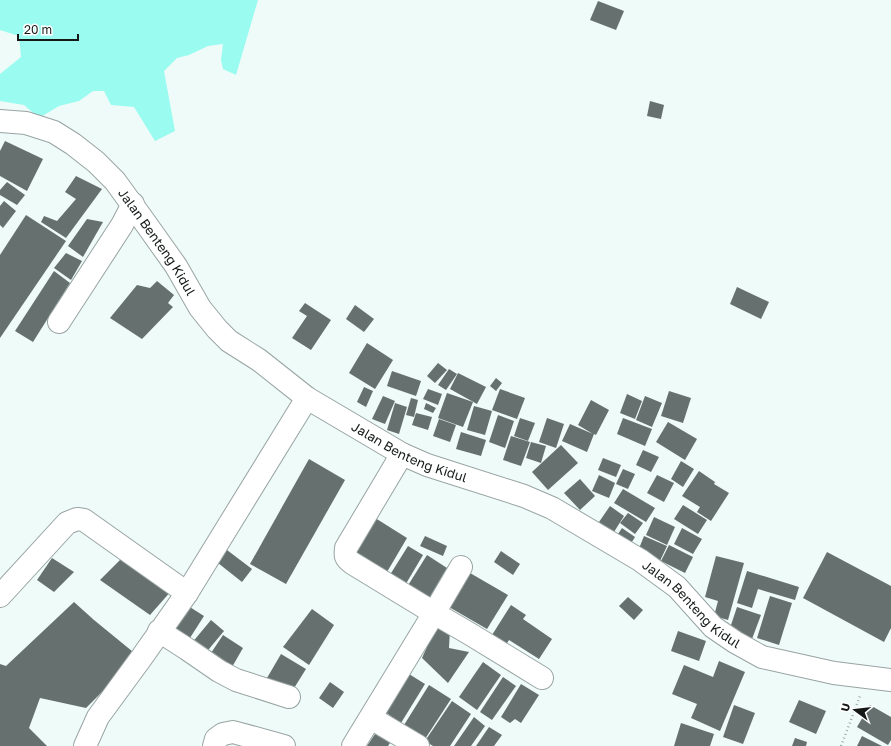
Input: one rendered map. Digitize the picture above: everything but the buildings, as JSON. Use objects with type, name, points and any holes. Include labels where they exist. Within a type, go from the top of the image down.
[{"type":"street","name":"Jalan Benteng Kidul","points":[[0,121],[26,123],[54,132],[73,144],[96,162],[115,181],[133,204],[176,266],[200,308],[217,329],[229,341],[260,360],[307,398],[402,454],[428,465],[524,496],[552,508],[640,560],[677,588],[713,627],[735,642],[762,657],[834,673],[891,680]]},
{"type":"street","points":[[59,322],[122,225],[133,204]]},
{"type":"street","points":[[85,746],[98,717],[187,593],[307,398]]},
{"type":"street","points":[[402,454],[346,548],[346,560],[542,678]]},
{"type":"street","points":[[0,596],[67,523],[77,519],[84,520],[187,593]]},
{"type":"street","points":[[353,746],[461,568]]},
{"type":"street","points":[[159,631],[219,671],[236,680],[288,697]]},
{"type":"street","points":[[371,718],[418,746]]},
{"type":"street","points":[[214,746],[216,739],[223,734],[233,732],[284,746]]},
{"type":"path","points":[[841,746],[867,677]]},
{"type":"shaded area","points":[[0,0],[258,0],[236,75],[223,69],[221,60],[223,44],[208,46],[189,55],[177,58],[164,71],[175,131],[155,141],[134,107],[111,105],[104,91],[93,91],[79,101],[59,106],[39,118],[24,105],[0,101],[0,74],[21,57],[19,36],[0,30]]}]
